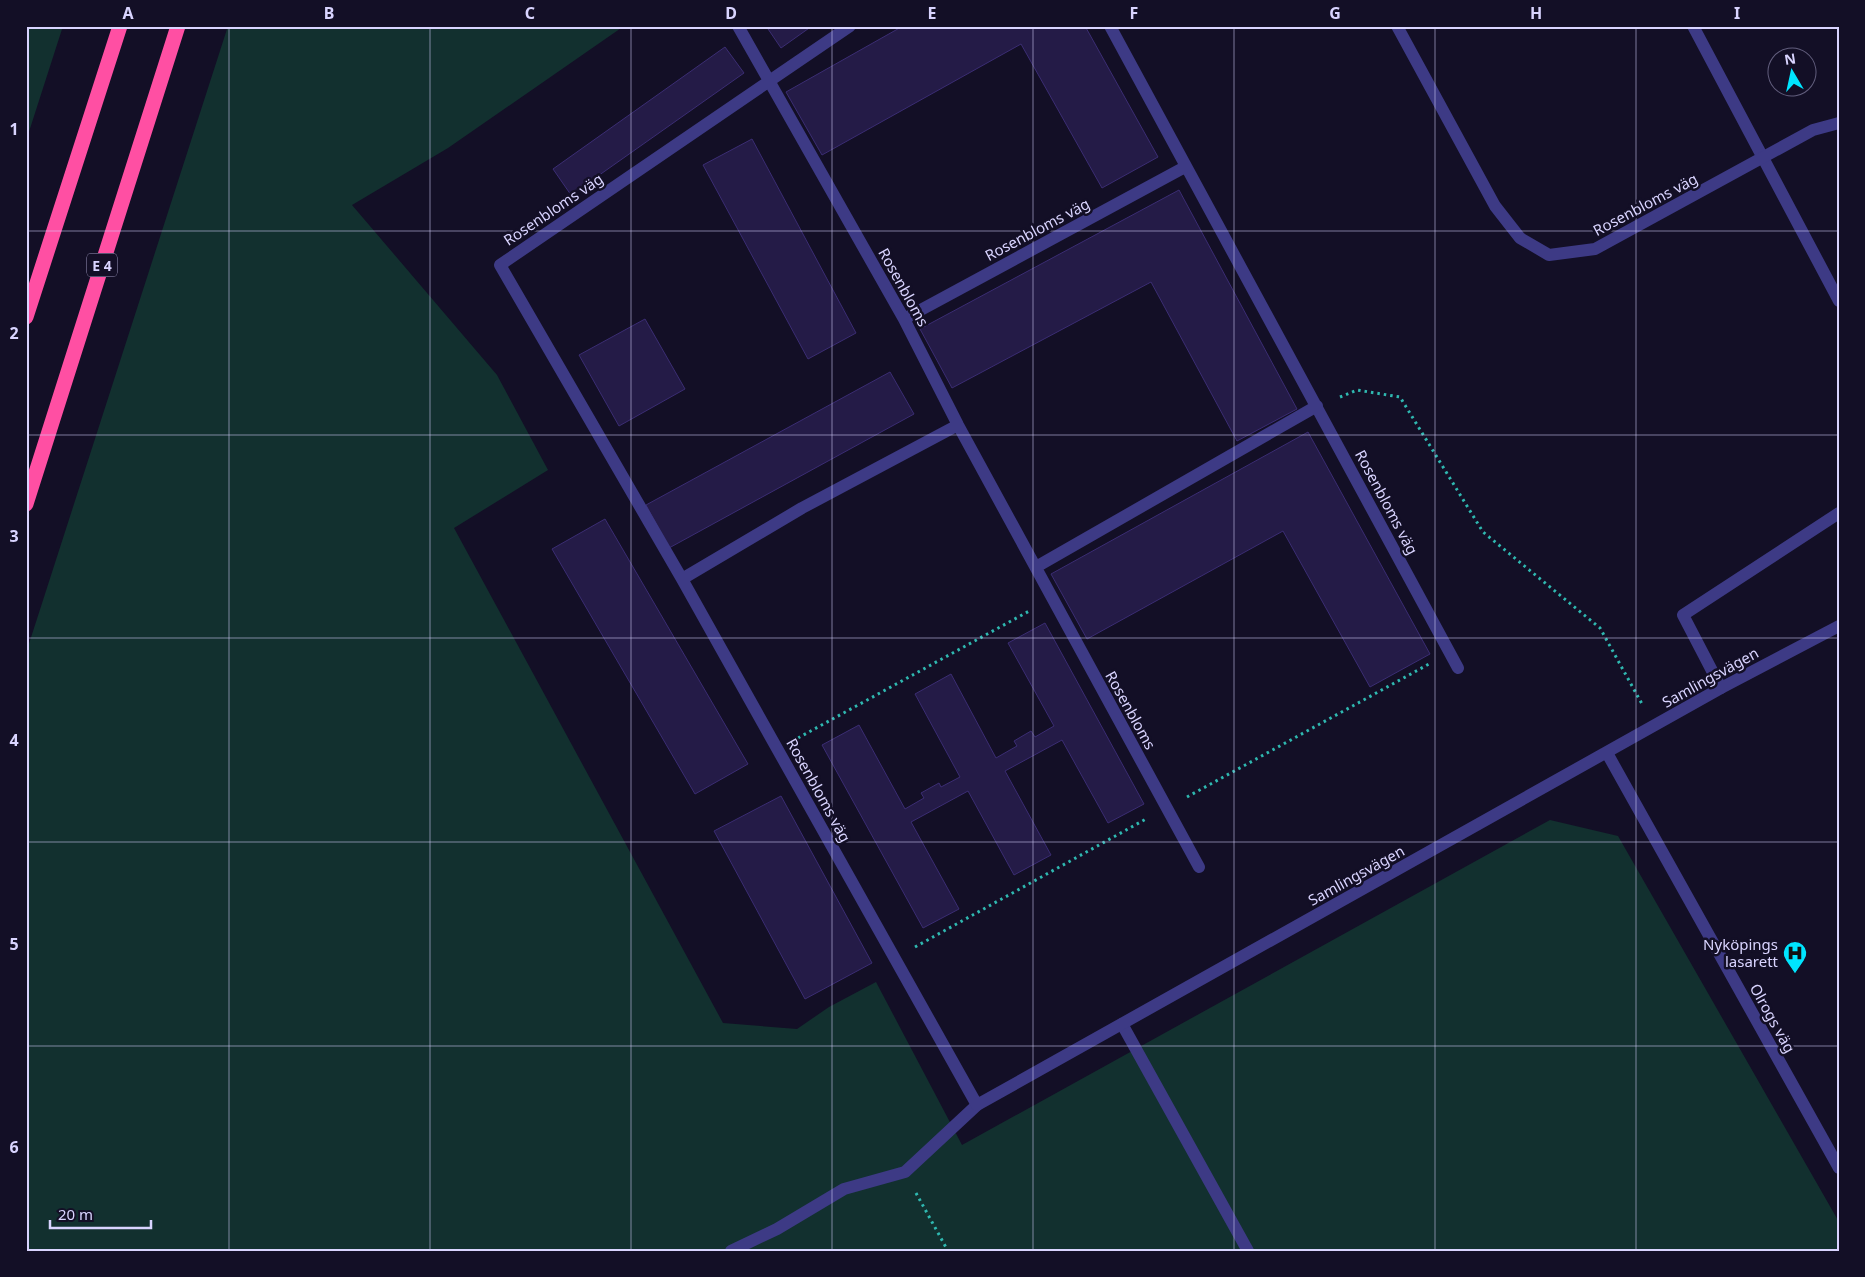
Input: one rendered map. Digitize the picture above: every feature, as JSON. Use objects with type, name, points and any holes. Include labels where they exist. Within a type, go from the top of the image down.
[{"type":"highway","points":[[26,317],[120,26]]},
{"type":"highway","name":"E 4","points":[[26,504],[178,26]]},
{"type":"street","name":"Rosenbloms","points":[[738,26],[904,319],[958,425],[1199,867]]},
{"type":"street","name":"Rosenbloms väg","points":[[850,26],[500,265],[682,579],[977,1105]]},
{"type":"street","name":"Rosenbloms väg","points":[[1110,26],[1458,668]]},
{"type":"street","name":"Rosenbloms väg","points":[[1397,26],[1495,206],[1520,238],[1549,255],[1596,249],[1813,130],[1839,123]]},
{"type":"street","points":[[1693,26],[1839,301]]},
{"type":"street","name":"Rosenbloms väg","points":[[904,319],[1185,167]]},
{"type":"street","points":[[1036,567],[1317,406]]},
{"type":"street","points":[[682,579],[802,508],[958,425]]},
{"type":"street","points":[[1721,688],[1683,615],[1839,514]]},
{"type":"street","name":"Samlingsvägen","points":[[905,1172],[977,1105],[1721,688],[1839,626]]},
{"type":"street","name":"Olrogs väg","points":[[1607,753],[1839,1168]]},
{"type":"street","points":[[1122,1024],[1248,1251]]},
{"type":"street","points":[[731,1251],[777,1229],[844,1189],[905,1172]]},
{"type":"path","points":[[1317,406],[1357,390],[1400,397],[1483,532],[1600,628],[1655,726]]},
{"type":"path","points":[[777,749],[1052,598]]},
{"type":"path","points":[[905,1172],[948,1251]]},
{"type":"green space","points":[[26,26],[63,26],[26,141]]},
{"type":"green space","points":[[228,26],[624,26],[448,148],[352,205],[497,375],[548,470],[454,528],[723,1023],[797,1029],[829,1007],[876,982],[962,1145],[1550,820],[1618,836],[1839,1222],[1839,1251],[26,1251],[26,653]]},
{"type":"building","points":[[766,26],[812,26],[781,48]]},
{"type":"building","points":[[903,26],[1085,26],[1158,157],[1102,188],[1021,44],[822,155],[786,92]]},
{"type":"building","points":[[725,47],[744,73],[571,195],[553,169]]},
{"type":"building","points":[[752,139],[856,333],[808,359],[703,165]]},
{"type":"building","points":[[1179,190],[1297,409],[1237,441],[1151,282],[952,388],[920,329]]},
{"type":"building","points":[[645,319],[685,389],[619,426],[579,355]]},
{"type":"building","points":[[890,372],[914,414],[669,548],[646,505]]},
{"type":"building","points":[[1308,432],[1430,654],[1370,687],[1283,531],[1087,639],[1051,574]]},
{"type":"building","points":[[605,519],[748,764],[695,794],[552,549]]},
{"type":"building","points":[[1045,623],[1144,804],[1108,823],[1062,740],[1005,771],[1051,855],[1014,875],[968,791],[911,822],[959,909],[923,928],[822,745],[859,725],[905,809],[924,798],[921,793],[939,783],[941,787],[960,777],[915,694],[951,674],[996,758],[1017,746],[1014,741],[1031,731],[1035,737],[1054,726],[1008,643]]},
{"type":"building","points":[[781,796],[872,963],[805,999],[714,831]]},
{"type":"place","name":"Nyköpings lasarett","points":[[1795,974]]}]
